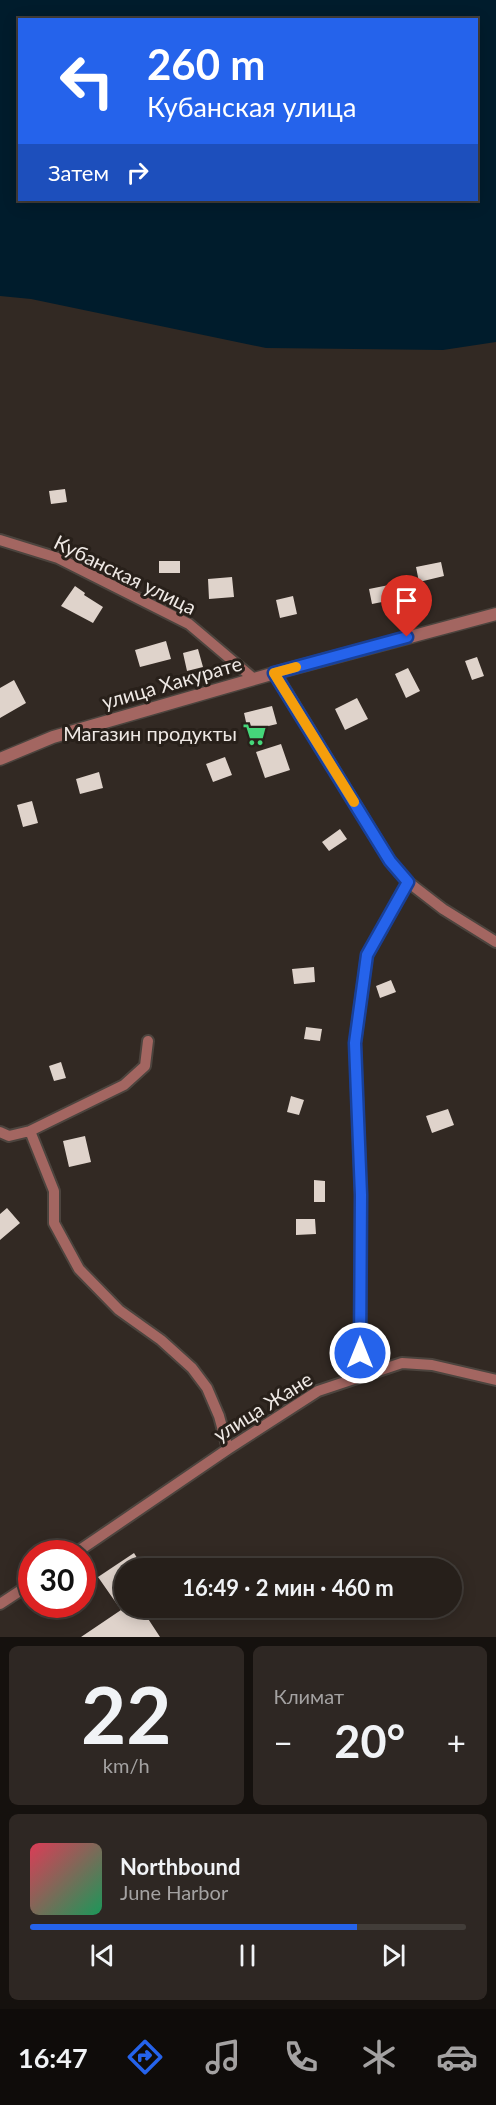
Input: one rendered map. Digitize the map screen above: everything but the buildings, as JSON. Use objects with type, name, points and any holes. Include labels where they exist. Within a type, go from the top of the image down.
[{"type":"street","name":"Кубанская улица","points":[[0,540],[58,558],[189,624],[254,679]]},
{"type":"street","name":"улица Хакурате","points":[[0,759],[53,737],[274,673],[496,614]]},
{"type":"street","points":[[274,673],[390,861],[408,882],[443,909],[496,942]]},
{"type":"street","points":[[360,1376],[361,1195],[355,1043],[367,955],[408,882]]},
{"type":"street","points":[[0,1132],[9,1136],[30,1131],[124,1084],[145,1066],[148,1041]]},
{"type":"street","points":[[30,1131],[54,1191],[54,1223],[79,1269],[119,1310],[161,1340],[192,1368],[207,1388],[219,1416],[228,1449]]},
{"type":"street","name":"улица Жане","points":[[95,1540],[318,1391],[402,1363],[432,1365],[496,1380]]},
{"type":"street","points":[[0,1604],[18,1592]]},
{"type":"water","points":[[0,0],[496,0],[496,342],[443,350],[266,348],[31,299],[0,296]]},
{"type":"slow traffic","points":[[296,667],[274,673],[354,802]]},
{"type":"place","name":"Магазин продукты","points":[[255,734]]},
{"type":"route","points":[[360,1353],[361,1195],[355,1043],[367,955],[408,882],[390,861],[274,673],[407,637]]}]
